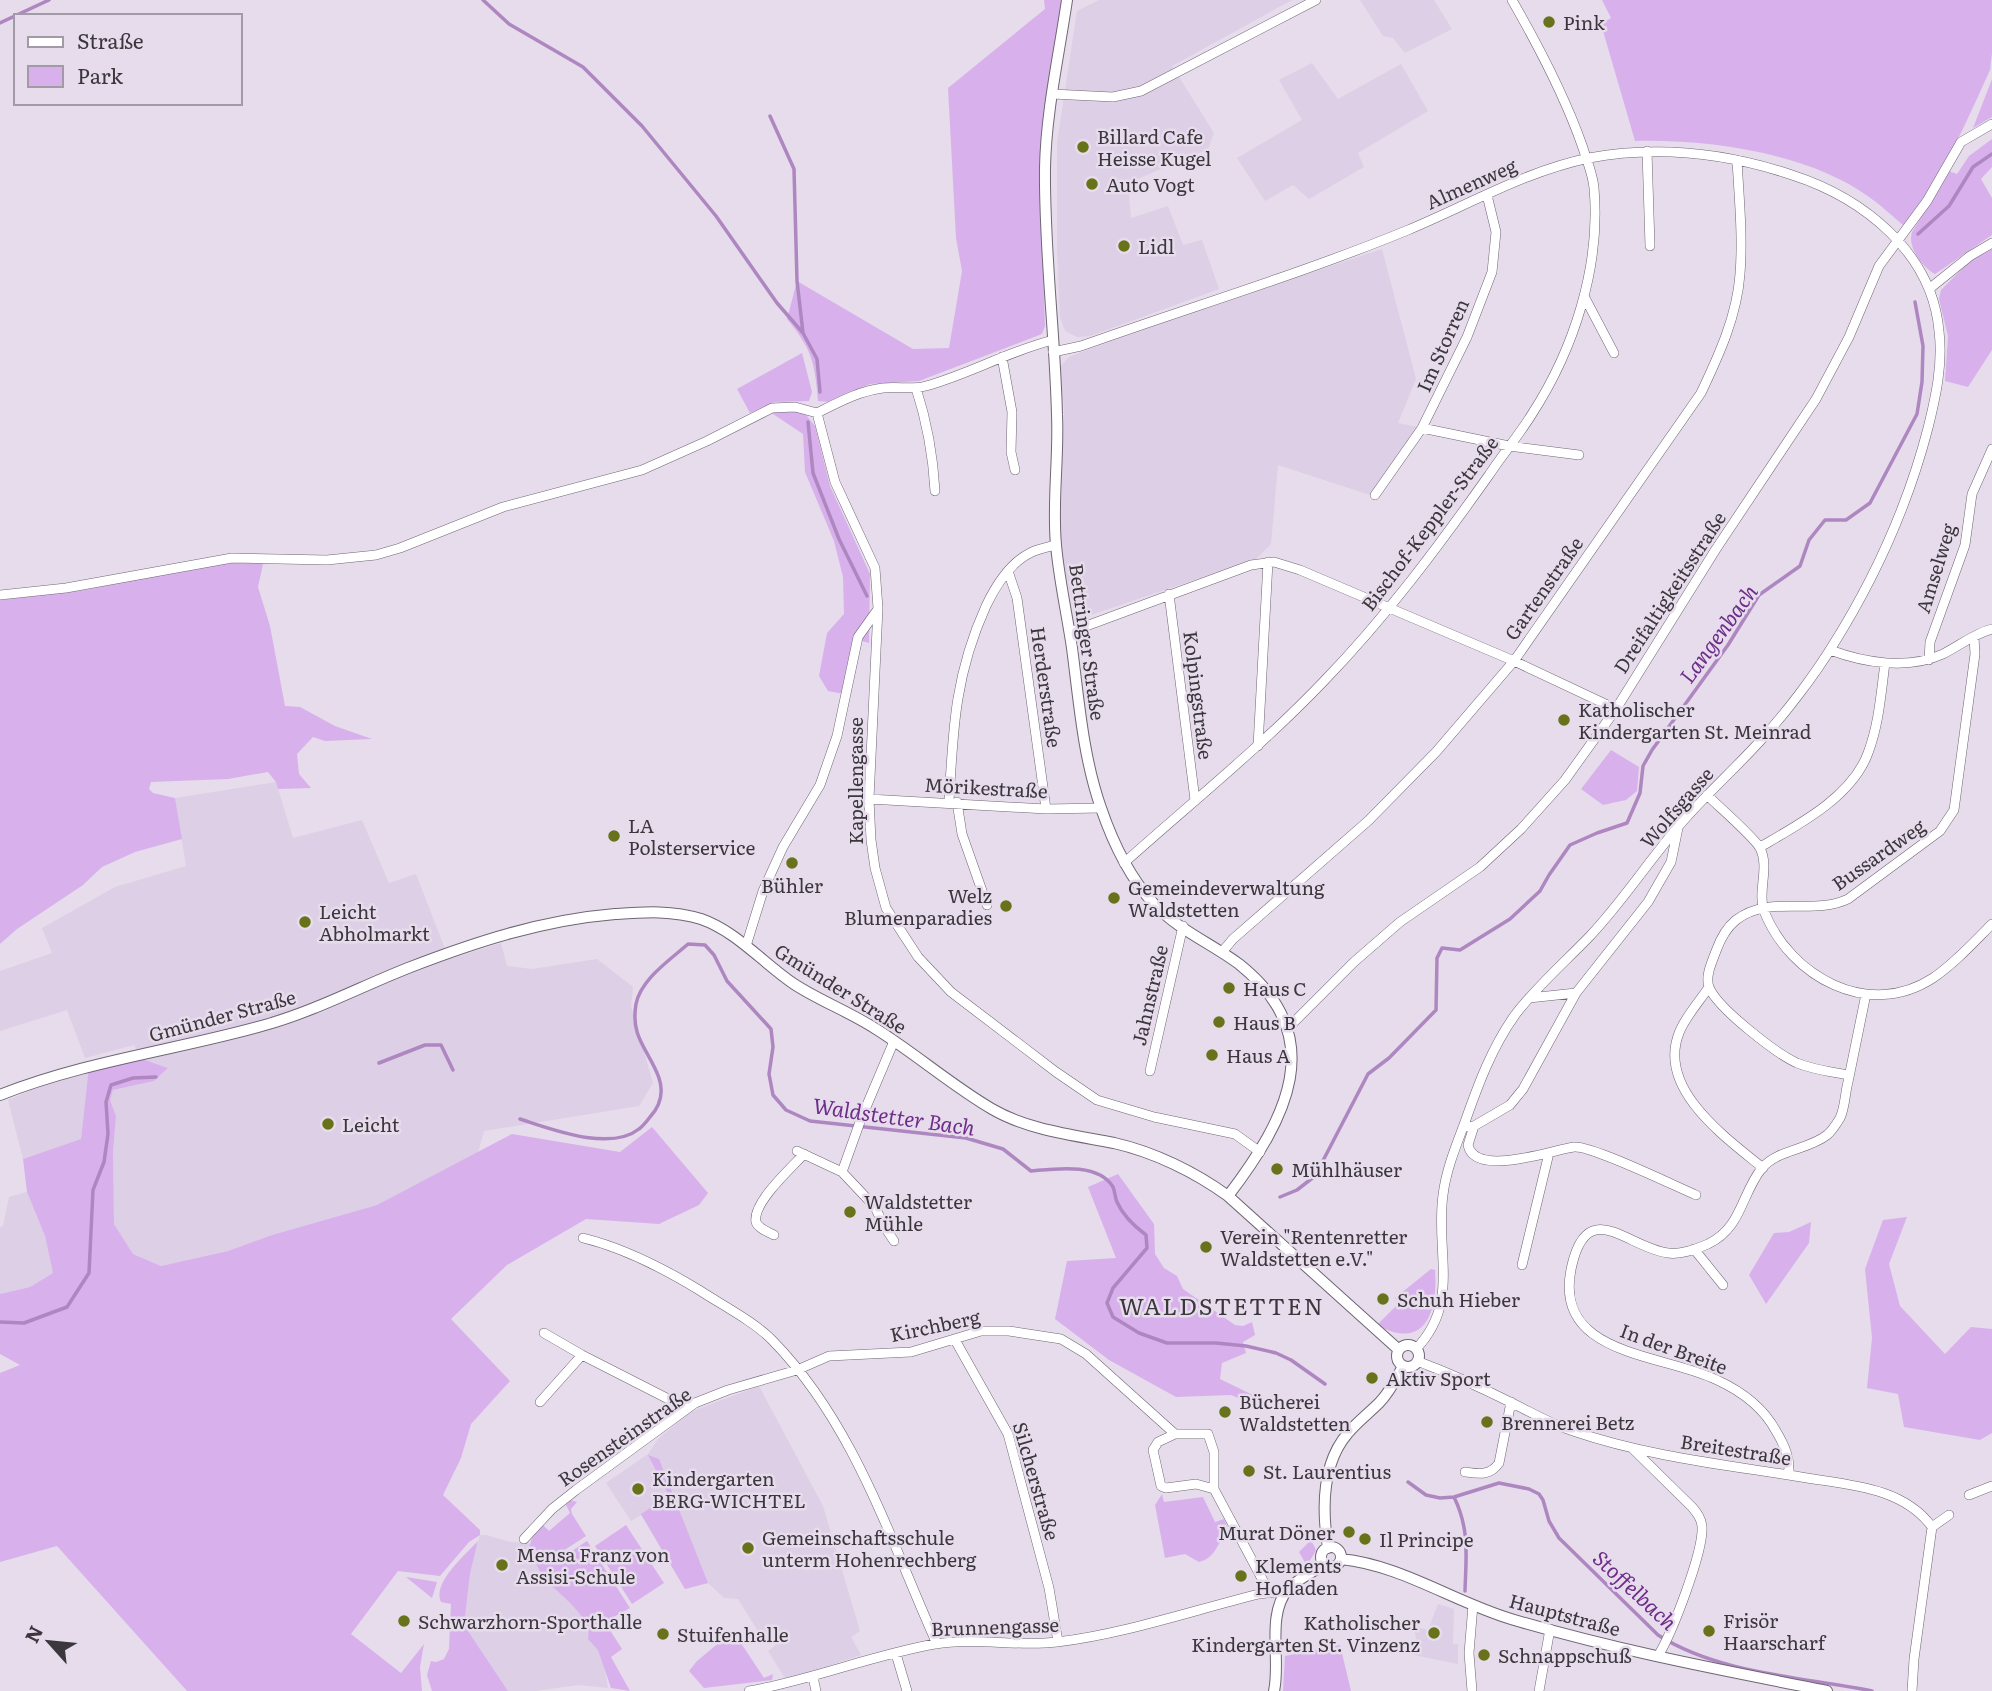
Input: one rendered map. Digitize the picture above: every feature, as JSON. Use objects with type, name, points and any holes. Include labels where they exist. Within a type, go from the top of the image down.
[{"type":"street","name":"Bettringer Straße","points":[[1068,0],[1052,94],[1045,166],[1059,455],[1056,545],[1086,747],[1101,808],[1124,863],[1157,907],[1222,952],[1263,986],[1278,1006],[1288,1028],[1293,1056],[1282,1107],[1260,1152],[1228,1196]]},
{"type":"street","points":[[1052,94],[1113,97],[1141,91],[1316,0]]},
{"type":"street","name":"Bischof-Keppler-Straße","points":[[1124,863],[1258,746],[1325,681],[1391,608],[1422,569],[1532,414],[1552,378],[1584,296],[1593,257],[1596,224],[1594,185],[1568,108],[1512,0]]},
{"type":"street","name":"Dreifaltigkeitsstraße","points":[[1288,1028],[1354,962],[1401,922],[1480,867],[1521,829],[1565,780],[1616,709],[1716,549],[1816,399],[1849,337],[1879,266],[1927,201],[1961,142],[1992,124]]},
{"type":"street","points":[[1647,151],[1650,246]]},
{"type":"street","name":"Almenweg","points":[[1054,352],[1081,346],[1312,266],[1410,229],[1536,174],[1587,159],[1647,151],[1699,153],[1800,177],[1841,194],[1868,212],[1898,242]]},
{"type":"street","name":"Gartenstraße","points":[[1222,952],[1233,939],[1368,821],[1436,751],[1514,661],[1701,393],[1730,326],[1740,275],[1737,160]]},
{"type":"street","name":"Im Storren","points":[[1375,495],[1422,428],[1467,337],[1492,272],[1496,232],[1487,195]]},
{"type":"street","name":"Wolfsgasse","points":[[1417,1355],[1434,1328],[1445,1282],[1440,1219],[1446,1177],[1463,1127],[1503,1032],[1529,998],[1594,932],[1678,827],[1776,723],[1830,650],[1873,576],[1906,501],[1935,399],[1940,364],[1939,331],[1929,289],[1898,242]]},
{"type":"street","points":[[1929,289],[1970,256],[1992,243]]},
{"type":"street","points":[[1584,296],[1614,353]]},
{"type":"street","points":[[0,595],[66,588],[232,558],[327,560],[376,555],[503,507],[642,470],[772,408],[795,407],[817,413],[864,392],[885,388],[916,388],[1053,340]]},
{"type":"street","points":[[1002,357],[1012,412],[1012,452],[1016,470]]},
{"type":"street","points":[[916,388],[925,415],[933,458],[935,491]]},
{"type":"street","name":"Kapellengasse","points":[[817,413],[835,482],[875,568],[878,608],[869,799],[875,868],[886,908],[918,957],[951,992],[1056,1073],[1097,1100],[1154,1117],[1235,1134],[1260,1152]]},
{"type":"street","points":[[1422,428],[1509,446],[1579,455]]},
{"type":"street","name":"Amselweg","points":[[1929,660],[1930,642],[1965,545],[1972,494],[1992,449]]},
{"type":"street","points":[[987,905],[953,802],[952,733],[956,697],[976,628],[995,588],[1029,553],[1056,545]]},
{"type":"street","points":[[1070,632],[1251,565],[1268,562],[1300,570],[1391,608],[1616,709]]},
{"type":"street","points":[[1258,746],[1268,562]]},
{"type":"street","name":"Herderstraße","points":[[1009,571],[1017,598],[1046,809]]},
{"type":"street","name":"Kolpingstraße","points":[[1169,594],[1195,800]]},
{"type":"street","points":[[746,946],[762,891],[783,847],[820,785],[837,736],[858,636],[878,608]]},
{"type":"street","points":[[1830,650],[1846,656],[1885,663],[1929,660],[1992,629]]},
{"type":"street","name":"Bussardweg","points":[[1763,908],[1778,905],[1837,905],[1930,839],[1948,821],[1954,810],[1975,654],[1974,637]]},
{"type":"street","points":[[1760,847],[1807,820],[1852,779],[1867,756],[1876,727],[1885,663]]},
{"type":"street","points":[[1707,796],[1760,847],[1764,864],[1763,908],[1775,934],[1792,957],[1818,977],[1843,989],[1866,994],[1902,992],[1932,979],[1992,924]]},
{"type":"street","name":"Mörikestraße","points":[[869,799],[1046,809],[1101,808]]},
{"type":"street","points":[[1463,1127],[1475,1126],[1517,1098],[1576,993],[1648,902],[1671,862],[1678,827]]},
{"type":"street","points":[[1763,908],[1736,920],[1725,932],[1712,962],[1708,976],[1709,987],[1735,1018],[1781,1055],[1822,1070],[1849,1075]]},
{"type":"street","name":"Gmünder Straße","points":[[0,1095],[55,1074],[267,1025],[483,940],[537,925],[664,911],[705,921],[746,946],[792,982],[894,1041],[992,1109],[1031,1126],[1140,1150],[1168,1161],[1228,1196],[1399,1350]]},
{"type":"street","name":"Jahnstraße","points":[[1150,1071],[1183,926]]},
{"type":"street","points":[[1709,987],[1679,1033],[1673,1057],[1678,1080],[1711,1123],[1763,1168]]},
{"type":"street","points":[[1529,998],[1576,993]]},
{"type":"street","name":"In der Breite","points":[[1789,1475],[1790,1461],[1785,1446],[1771,1421],[1746,1396],[1716,1379],[1625,1350],[1590,1333],[1578,1321],[1571,1307],[1568,1291],[1576,1251],[1582,1238],[1593,1231],[1604,1229],[1619,1233],[1667,1253],[1694,1249],[1711,1242],[1729,1231],[1763,1168],[1775,1157],[1828,1134],[1840,1117],[1866,994]]},
{"type":"street","points":[[842,1172],[894,1041]]},
{"type":"street","points":[[1475,1126],[1468,1145],[1469,1151],[1479,1159],[1513,1160],[1581,1147],[1696,1195]]},
{"type":"street","points":[[774,1235],[759,1226],[756,1220],[758,1209],[768,1192],[801,1152],[842,1172],[876,1207],[894,1241]]},
{"type":"street","points":[[1522,1265],[1549,1153]]},
{"type":"street","points":[[583,1238],[612,1245],[686,1283],[772,1340],[797,1370],[845,1438],[865,1475],[937,1644]]},
{"type":"street","points":[[1694,1249],[1723,1285]]},
{"type":"street","name":"Kirchberg","points":[[797,1370],[828,1356],[911,1352],[981,1331],[995,1330],[1061,1339],[1086,1354],[1175,1434]]},
{"type":"street","points":[[544,1333],[686,1408]]},
{"type":"street","name":"Silcherstraße","points":[[955,1340],[1008,1434],[1049,1588],[1058,1642]]},
{"type":"street","points":[[1408,1345],[1417,1355],[1409,1367],[1398,1361],[1399,1350],[1408,1345]]},
{"type":"street","points":[[540,1402],[582,1355]]},
{"type":"street","name":"Breitestraße","points":[[1417,1355],[1553,1424],[1631,1447],[1710,1465],[1844,1484],[1899,1499],[1922,1513],[1932,1527]]},
{"type":"street","points":[[1274,1691],[1277,1675],[1277,1616],[1284,1595],[1296,1582],[1324,1564],[1321,1556],[1328,1548],[1324,1502],[1329,1471],[1337,1448],[1347,1433],[1393,1386],[1403,1366]]},
{"type":"street","name":"Rosensteinstraße","points":[[524,1539],[552,1509],[686,1408],[728,1390],[797,1370]]},
{"type":"street","points":[[1465,1472],[1483,1475],[1500,1463],[1511,1402]]},
{"type":"street","points":[[1214,1489],[1196,1484],[1166,1488],[1161,1486],[1153,1450],[1158,1442],[1175,1434],[1203,1433],[1210,1437],[1215,1461],[1214,1489],[1269,1592]]},
{"type":"street","points":[[1631,1447],[1692,1507],[1702,1524],[1692,1573],[1672,1630],[1658,1656]]},
{"type":"street","points":[[1969,1495],[1992,1486]]},
{"type":"street","points":[[1912,1691],[1915,1646],[1932,1527],[1949,1515]]},
{"type":"street","name":"Hauptstraße","points":[[1328,1548],[1337,1549],[1341,1559]]},
{"type":"street","name":"Hauptstraße","points":[[1324,1564],[1334,1567],[1341,1559]]},
{"type":"street","name":"Hauptstraße","points":[[1341,1559],[1361,1561],[1388,1570],[1473,1605],[1550,1629],[1767,1685],[1827,1691]]},
{"type":"street","name":"Brunnengasse","points":[[749,1691],[937,1644],[973,1641],[1040,1644],[1058,1642],[1118,1630],[1269,1592],[1284,1595]]},
{"type":"street","points":[[1472,1691],[1469,1653],[1473,1605]]},
{"type":"street","points":[[1539,1691],[1550,1629]]},
{"type":"street","points":[[896,1654],[908,1691]]},
{"type":"street","points":[[813,1677],[816,1691]]},
{"type":"shaded area","points":[[1099,0],[1292,0],[1172,66],[1214,133],[1208,149],[1128,183],[1131,218],[1168,206],[1183,245],[1202,240],[1219,289],[1090,336],[1077,337],[1065,331],[1060,317],[1057,143],[1077,11]]},
{"type":"shaded area","points":[[1360,0],[1434,0],[1452,29],[1405,53],[1393,38],[1383,36]]},
{"type":"shaded area","points":[[1312,63],[1338,99],[1401,64],[1428,111],[1358,153],[1364,167],[1309,199],[1293,185],[1265,201],[1237,158],[1302,120],[1279,80]]},
{"type":"shaded area","points":[[1382,249],[1416,379],[1398,423],[1418,427],[1373,496],[1278,465],[1271,544],[1256,559],[1076,620],[1060,545],[1064,410],[1060,367],[1069,357],[1150,326]]},
{"type":"shaded area","points":[[276,782],[293,838],[362,820],[389,883],[416,874],[449,959],[501,943],[507,966],[532,969],[597,959],[633,987],[631,1006],[653,1083],[639,1106],[484,1131],[478,1153],[377,1205],[272,1235],[228,1251],[161,1266],[133,1254],[114,1224],[113,1152],[116,1116],[110,1100],[113,1090],[154,1081],[168,1068],[142,1059],[134,1045],[85,1058],[67,1010],[0,1031],[0,971],[52,953],[42,928],[115,887],[186,866],[175,798]]},
{"type":"shaded area","points":[[89,1066],[81,1139],[23,1159],[8,1100]]},
{"type":"shaded area","points":[[27,1192],[45,1236],[53,1273],[30,1287],[0,1294],[0,1227],[3,1226],[9,1197]]},
{"type":"shaded area","name":"Gemeinschaftsschule unterm Hohenrechberg","points":[[759,1386],[823,1506],[860,1631],[851,1637],[861,1655],[786,1680],[768,1651],[776,1645],[767,1632],[761,1636],[738,1599],[724,1598],[708,1583],[685,1589],[641,1515],[631,1521],[606,1483],[648,1454],[658,1439],[690,1412]]},
{"type":"shaded area","points":[[480,1535],[511,1542],[540,1544],[596,1623],[608,1688],[579,1685],[535,1691],[508,1691],[464,1625],[470,1574]]},
{"type":"shaded area","name":"Katholischer Kindergarten St. Vinzenz","points":[[1438,1604],[1454,1609],[1453,1644],[1458,1644],[1458,1664],[1414,1655],[1417,1642],[1413,1626],[1428,1630]]},
{"type":"green space","points":[[1044,0],[1062,0],[1040,156],[1045,326],[1042,334],[919,381],[870,384],[829,402],[818,401],[811,357],[787,319],[797,281],[913,349],[949,348],[962,271],[956,238],[948,88],[1045,9]]},
{"type":"green space","points":[[1602,0],[1992,0],[1990,70],[1941,171],[1903,225],[1873,200],[1845,182],[1788,159],[1725,146],[1635,141],[1601,24],[1611,18]]},
{"type":"green space","points":[[1992,79],[1992,117],[1973,128]]},
{"type":"green space","points":[[1992,139],[1992,167],[1981,179],[1992,198],[1992,235],[1935,274],[1925,267],[1917,256],[1912,244],[1912,232],[1949,171],[1957,174],[1969,156]]},
{"type":"green space","points":[[1992,248],[1992,350],[1968,387],[1945,381],[1948,336],[1939,299],[1941,290],[1972,259]]},
{"type":"green space","points":[[802,353],[812,392],[809,401],[775,402],[750,413],[737,389]]},
{"type":"green space","points":[[797,410],[806,415],[815,426],[830,486],[870,574],[869,643],[854,639],[844,694],[828,691],[819,676],[827,633],[844,614],[843,577],[834,541],[805,472],[803,434],[770,412]]},
{"type":"green space","points":[[232,560],[261,560],[263,564],[258,587],[270,626],[285,706],[300,707],[335,726],[372,739],[325,741],[313,737],[297,754],[299,774],[311,788],[278,789],[268,772],[228,779],[151,782],[149,789],[153,793],[175,798],[182,839],[135,852],[102,867],[83,885],[17,929],[0,944],[0,600],[85,590]]},
{"type":"green space","points":[[1611,750],[1639,767],[1637,791],[1626,800],[1603,805],[1581,789]]},
{"type":"green space","points":[[142,1059],[168,1068],[154,1081],[113,1090],[110,1100],[116,1116],[113,1152],[114,1224],[133,1254],[161,1266],[228,1251],[272,1235],[377,1205],[512,1134],[620,1152],[652,1127],[708,1193],[699,1205],[659,1224],[586,1219],[507,1265],[451,1319],[510,1381],[471,1424],[461,1458],[443,1495],[480,1530],[480,1535],[469,1542],[440,1576],[398,1571],[351,1634],[401,1673],[424,1644],[420,1667],[422,1691],[187,1691],[57,1546],[0,1562],[0,1373],[20,1365],[0,1354],[0,1294],[30,1287],[53,1273],[45,1236],[27,1192],[23,1159],[81,1139],[89,1066]]},
{"type":"green space","points":[[1118,1174],[1154,1224],[1155,1254],[1164,1268],[1177,1276],[1183,1289],[1235,1325],[1243,1326],[1252,1322],[1255,1335],[1243,1342],[1246,1353],[1222,1363],[1220,1379],[1257,1397],[1265,1408],[1260,1411],[1252,1404],[1231,1395],[1176,1397],[1109,1360],[1055,1319],[1067,1261],[1116,1258],[1088,1187]]},
{"type":"green space","points":[[1907,1217],[1889,1264],[1900,1306],[1945,1354],[1971,1327],[1992,1329],[1992,1433],[1980,1440],[1904,1427],[1898,1394],[1867,1388],[1872,1338],[1865,1269],[1883,1220]]},
{"type":"green space","points":[[1811,1222],[1809,1243],[1766,1304],[1749,1275],[1774,1233],[1789,1232]]},
{"type":"green space","points":[[1431,1269],[1435,1270],[1434,1299],[1426,1323],[1418,1330],[1407,1333],[1394,1332],[1377,1325],[1399,1303],[1395,1298]]},
{"type":"green space","points":[[648,1455],[659,1459],[708,1583],[685,1589],[641,1514],[669,1496]]},
{"type":"green space","points":[[1162,1494],[1164,1502],[1203,1497],[1215,1522],[1224,1519],[1227,1526],[1210,1557],[1199,1562],[1185,1554],[1165,1558],[1155,1505]]},
{"type":"green space","points":[[570,1500],[577,1502],[571,1509],[572,1514],[586,1536],[548,1561],[552,1564],[587,1541],[630,1608],[594,1628],[596,1632],[608,1627],[622,1649],[611,1657],[630,1691],[611,1688],[598,1650],[588,1639],[589,1627],[548,1582],[529,1548],[532,1538],[543,1525],[549,1531],[570,1513],[566,1505]]},
{"type":"green space","points":[[626,1525],[664,1583],[632,1604],[595,1546]]},
{"type":"green space","points":[[1311,1540],[1316,1550],[1307,1566],[1299,1552]]},
{"type":"green space","points":[[478,1541],[470,1574],[464,1625],[508,1691],[432,1691],[427,1675],[431,1661],[444,1659],[449,1649],[451,1604],[441,1602],[441,1586],[451,1570]]},
{"type":"green space","points":[[406,1577],[437,1582],[432,1598]]},
{"type":"green space","points":[[733,1631],[764,1678],[773,1674],[772,1680],[704,1688],[689,1671]]},
{"type":"green space","points":[[1340,1645],[1351,1691],[1283,1691],[1285,1656]]},
{"type":"waterway","points":[[19,14],[49,0]]},
{"type":"waterway","points":[[483,0],[509,24],[583,67],[642,126],[716,216],[777,303],[803,333],[817,359],[820,392]]},
{"type":"waterway","points":[[0,23],[14,16]]},
{"type":"waterway","points":[[770,116],[794,169],[797,281],[803,333]]},
{"type":"waterway","name":"Langenbach","points":[[1918,234],[1949,206],[1973,167],[1992,154]]},
{"type":"waterway","name":"Langenbach","points":[[1280,1197],[1297,1190],[1315,1176],[1368,1074],[1389,1058],[1436,1010],[1437,958],[1442,948],[1460,950],[1510,919],[1540,891],[1570,845],[1627,823],[1640,793],[1643,766],[1652,750],[1728,645],[1759,595],[1800,566],[1809,540],[1825,520],[1846,520],[1870,503],[1917,414],[1922,382],[1923,346],[1915,302]]},
{"type":"waterway","points":[[808,422],[813,473],[839,539],[867,596]]},
{"type":"waterway","name":"Waldstetter Bach","points":[[520,1119],[564,1133],[597,1139],[627,1136],[639,1129],[656,1108],[661,1089],[655,1068],[638,1035],[635,1016],[639,995],[650,978],[688,944],[705,945],[714,955],[727,981],[771,1029],[773,1047],[769,1074],[773,1095],[786,1110],[810,1121],[966,1138],[1003,1149],[1031,1171],[1075,1169],[1097,1174],[1113,1187],[1117,1202],[1126,1216],[1146,1235],[1147,1248],[1113,1288],[1107,1303],[1113,1317],[1139,1333],[1167,1343],[1216,1343],[1276,1353],[1291,1360],[1325,1384]]},
{"type":"waterway","name":"Waldstetter Bach","points":[[379,1063],[425,1045],[441,1045],[453,1070]]},
{"type":"waterway","name":"Waldstetter Bach","points":[[0,1322],[24,1323],[67,1307],[89,1273],[93,1190],[104,1162],[108,1134],[106,1102],[111,1085],[133,1078],[156,1077]]},
{"type":"waterway","name":"Stoffelbach","points":[[1408,1482],[1426,1495],[1440,1498],[1454,1497],[1499,1483],[1529,1489],[1539,1494],[1543,1500],[1549,1521],[1559,1538],[1658,1635],[1682,1648],[1734,1666],[1872,1691]]},
{"type":"waterway","points":[[1454,1497],[1465,1532],[1465,1591]]},
{"type":"place","name":"Pink","points":[[1549,22]]},
{"type":"place","name":"Billard Cafe Heisse Kugel","points":[[1083,147]]},
{"type":"place","name":"Auto Vogt","points":[[1092,184]]},
{"type":"place","name":"Lidl","points":[[1124,246]]},
{"type":"place","name":"Katholischer Kindergarten St. Meinrad","points":[[1564,720]]},
{"type":"place","name":"LA Polsterservice","points":[[614,836]]},
{"type":"place","name":"Bühler","points":[[792,863]]},
{"type":"place","name":"Gemeindeverwaltung Waldstetten","points":[[1114,898]]},
{"type":"place","name":"Welz Blumenparadies","points":[[1006,906]]},
{"type":"place","name":"Leicht Abholmarkt","points":[[305,922]]},
{"type":"place","name":"Haus C","points":[[1229,988]]},
{"type":"place","name":"Haus B","points":[[1219,1022]]},
{"type":"place","name":"Haus A","points":[[1212,1055]]},
{"type":"place","name":"Leicht","points":[[328,1124]]},
{"type":"place","name":"Mühlhäuser","points":[[1277,1169]]},
{"type":"place","name":"Waldstetter Mühle","points":[[850,1212]]},
{"type":"place","name":"Verein \"Rentenretter Waldstetten e.V.\"","points":[[1206,1247]]},
{"type":"place","name":"Schuh Hieber","points":[[1383,1299]]},
{"type":"place","name":"Aktiv Sport","points":[[1372,1378]]},
{"type":"place","name":"Bücherei Waldstetten","points":[[1225,1412]]},
{"type":"place","name":"Brennerei Betz","points":[[1487,1422]]},
{"type":"place","name":"St. Laurentius","points":[[1249,1471]]},
{"type":"place","name":"Kindergarten BERG-WICHTEL","points":[[638,1489]]},
{"type":"place","name":"Murat Döner","points":[[1349,1532]]},
{"type":"place","name":"Il Principe","points":[[1365,1539]]},
{"type":"place","name":"Gemeinschaftsschule unterm Hohenrechberg","points":[[748,1548]]},
{"type":"place","name":"Mensa Franz von Assisi-Schule","points":[[502,1565]]},
{"type":"place","name":"Klements Hofladen","points":[[1241,1576]]},
{"type":"place","name":"Schwarzhorn-Sporthalle","points":[[404,1621]]},
{"type":"place","name":"Frisör Haarscharf","points":[[1709,1631]]},
{"type":"place","name":"Katholischer Kindergarten St. Vinzenz","points":[[1434,1633]]},
{"type":"place","name":"Stuifenhalle","points":[[663,1634]]},
{"type":"place","name":"Schnappschuß","points":[[1484,1655]]},
{"type":"district","name":"WALDSTETTEN","points":[[1222,1305]]}]
